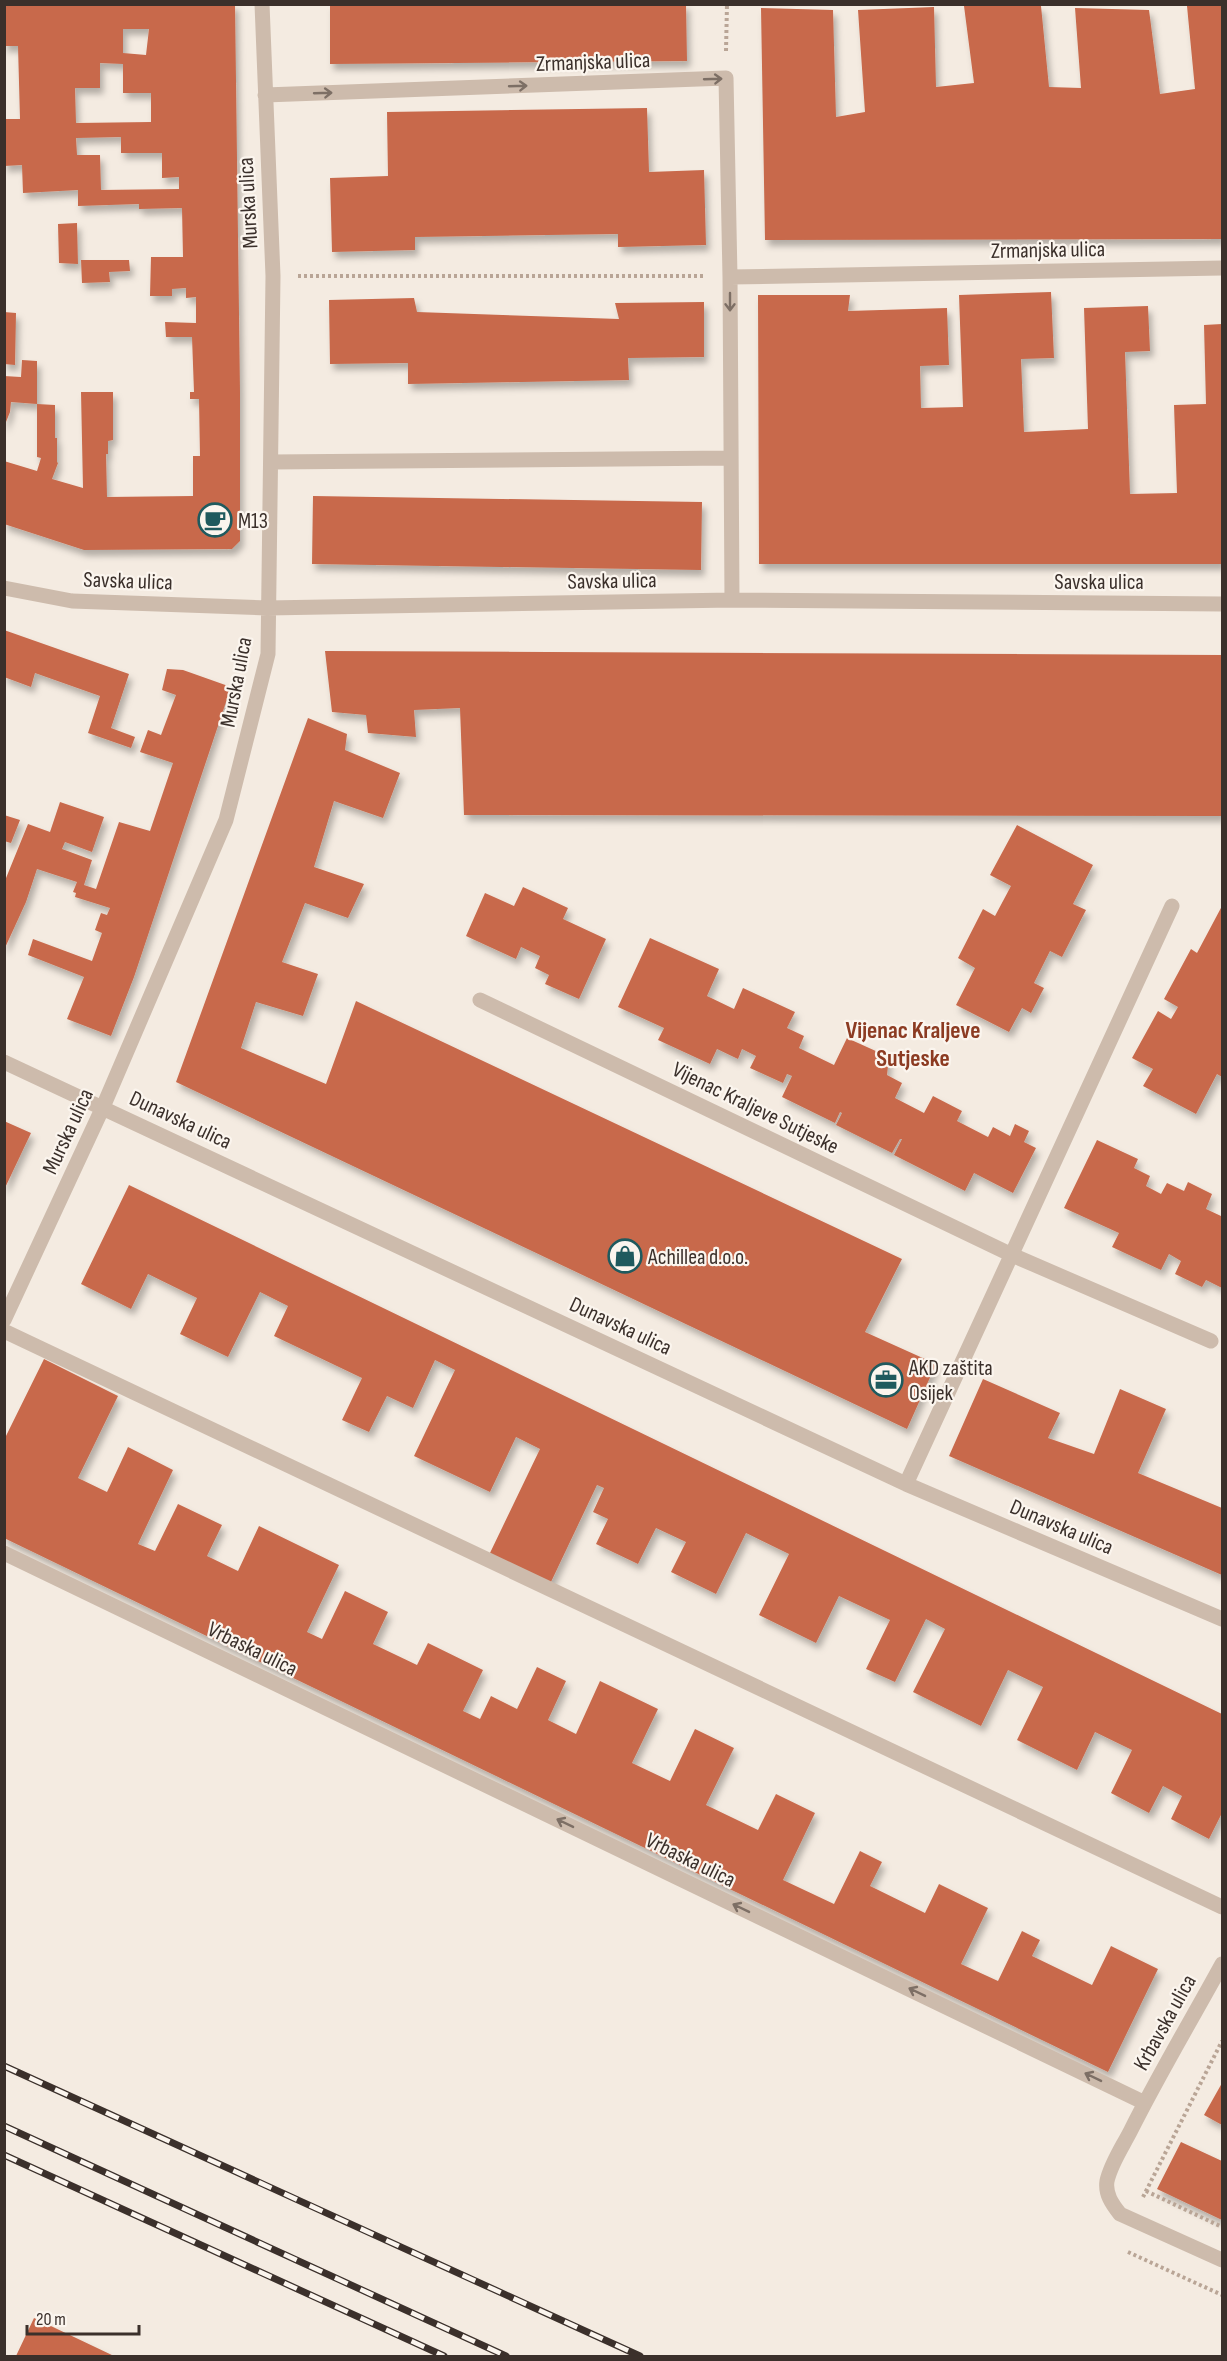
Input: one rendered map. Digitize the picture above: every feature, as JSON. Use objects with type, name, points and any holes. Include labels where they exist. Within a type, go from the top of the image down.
[{"type":"street","name":"Murska ulica","points":[[4,1320],[103,1107],[226,820],[268,654],[273,276],[262,4]]},
{"type":"street","name":"Zrmanjska ulica","points":[[265,95],[726,78]]},
{"type":"street","points":[[726,78],[732,600]]},
{"type":"street","name":"Zrmanjska ulica","points":[[730,277],[1222,268]]},
{"type":"street","points":[[271,462],[731,458]]},
{"type":"street","name":"Savska ulica","points":[[4,588],[72,601],[267,608],[732,600],[1222,604]]},
{"type":"street","points":[[906,1484],[1172,906]]},
{"type":"street","name":"Vijenac Kraljeve Sutjeske","points":[[480,1000],[1012,1255],[1211,1341]]},
{"type":"street","name":"Dunavska ulica","points":[[4,1062],[906,1484],[1222,1619]]},
{"type":"street","points":[[4,1330],[1222,1907]]},
{"type":"street","name":"Vrbaska ulica","points":[[4,1553],[1145,2103]]},
{"type":"street","name":"Krbavska ulica","points":[[1145,2103],[1222,1964]]},
{"type":"street","points":[[1145,2103],[1107,2181],[1107,2192],[1112,2204],[1120,2214],[1131,2220],[1222,2260]]},
{"type":"path","points":[[726,78],[727,4]]},
{"type":"path","points":[[273,276],[730,277]]},
{"type":"path","points":[[1131,2220],[1222,2041]]},
{"type":"path","points":[[1146,2191],[1222,2227]]},
{"type":"path","points":[[1128,2252],[1222,2295]]},
{"type":"building","points":[[4,4],[235,4],[240,541],[232,549],[84,550],[4,524],[4,461],[37,471],[41,458],[37,457],[37,404],[55,405],[58,463],[52,479],[83,488],[81,392],[113,392],[113,440],[108,441],[108,454],[106,454],[107,497],[193,496],[193,456],[200,456],[199,399],[190,399],[190,392],[194,392],[192,337],[166,337],[165,322],[196,323],[196,297],[186,298],[186,288],[172,289],[172,296],[150,296],[151,257],[183,257],[182,208],[139,209],[139,204],[78,206],[78,190],[23,193],[22,165],[4,166],[4,119],[20,119],[18,46],[4,46]],"holes":[[[123,29],[149,29],[146,55],[123,53]],[[100,63],[123,64],[123,93],[151,93],[151,122],[76,123],[75,88],[100,88]],[[121,137],[121,153],[162,153],[162,178],[179,177],[179,189],[101,190],[100,155],[77,155],[76,138]]]},
{"type":"building","points":[[330,4],[686,4],[687,61],[330,64]]},
{"type":"building","points":[[1222,4],[1222,239],[765,240],[761,8],[833,10],[836,117],[865,112],[858,10],[934,7],[936,87],[974,83],[964,6],[1041,6],[1049,87],[1081,88],[1075,8],[1149,10],[1160,94],[1195,89],[1187,6]]},
{"type":"building","points":[[647,108],[649,172],[704,170],[706,245],[618,247],[618,234],[415,237],[415,250],[332,252],[330,178],[388,176],[387,112]]},
{"type":"building","points":[[77,223],[78,264],[59,263],[58,224]]},
{"type":"building","points":[[81,260],[129,260],[130,271],[109,272],[110,282],[82,283]]},
{"type":"building","points":[[1051,292],[1054,358],[1021,359],[1024,432],[1088,429],[1084,308],[1148,306],[1150,351],[1125,352],[1130,494],[1177,493],[1174,405],[1206,404],[1204,325],[1222,324],[1222,564],[759,564],[758,295],[850,295],[848,311],[947,308],[949,365],[920,366],[921,408],[963,407],[959,295]]},
{"type":"building","points":[[414,298],[417,312],[619,319],[615,303],[704,302],[704,357],[628,358],[629,380],[408,384],[408,363],[330,364],[329,300]]},
{"type":"building","points":[[4,312],[16,313],[15,365],[4,364]]},
{"type":"building","points":[[22,360],[37,361],[37,404],[11,402],[4,427],[4,376],[21,377]]},
{"type":"building","points":[[313,496],[702,502],[701,570],[312,564]]},
{"type":"building","points":[[4,630],[129,674],[111,728],[135,737],[131,748],[88,733],[100,696],[35,673],[31,687],[4,677]]},
{"type":"building","points":[[325,651],[1222,655],[1222,816],[464,815],[460,708],[414,710],[416,737],[368,733],[366,715],[332,712]]},
{"type":"building","points":[[167,669],[183,670],[231,687],[134,977],[111,1036],[67,1019],[84,977],[28,955],[33,939],[92,961],[102,933],[95,930],[101,913],[107,915],[110,908],[75,897],[76,893],[73,892],[77,882],[37,869],[26,902],[4,950],[4,883],[28,824],[50,832],[60,802],[104,817],[92,852],[65,842],[62,849],[92,860],[84,885],[96,889],[119,822],[150,831],[173,763],[140,752],[148,730],[161,735],[176,695],[162,690]]},
{"type":"building","points":[[308,718],[347,734],[345,750],[400,773],[383,818],[334,801],[314,867],[364,884],[348,918],[305,903],[282,962],[318,974],[303,1016],[256,1002],[241,1048],[326,1084],[356,1001],[902,1259],[865,1332],[936,1364],[907,1429],[176,1082]]},
{"type":"building","points":[[4,815],[20,820],[11,843],[4,841]]},
{"type":"building","points":[[1017,825],[1093,865],[1073,904],[1086,910],[1062,957],[1050,951],[1034,983],[1044,988],[1031,1013],[1022,1008],[1009,1032],[956,1005],[975,968],[958,958],[983,909],[995,916],[1011,886],[990,875]]},
{"type":"building","points":[[523,887],[568,908],[563,919],[606,939],[579,999],[545,984],[549,975],[535,968],[540,956],[521,947],[516,959],[466,936],[485,893],[514,906]]},
{"type":"building","points":[[1222,906],[1222,1077],[1217,1074],[1196,1114],[1143,1086],[1153,1069],[1132,1058],[1158,1011],[1171,1019],[1178,1007],[1164,999],[1191,949],[1197,953]]},
{"type":"building","points":[[650,938],[719,969],[707,996],[734,1009],[743,988],[795,1012],[787,1028],[804,1036],[799,1048],[834,1065],[847,1038],[889,1057],[887,1075],[902,1083],[895,1098],[924,1113],[933,1096],[962,1111],[957,1121],[988,1137],[993,1127],[1010,1136],[1015,1124],[1029,1131],[1024,1142],[1036,1148],[1013,1193],[974,1173],[965,1191],[894,1155],[902,1139],[892,1153],[836,1125],[842,1113],[840,1112],[835,1123],[782,1097],[792,1076],[787,1074],[783,1083],[750,1068],[756,1056],[742,1049],[738,1059],[717,1049],[710,1064],[658,1040],[664,1028],[618,1007]]},
{"type":"building","points":[[4,1121],[31,1133],[4,1190]]},
{"type":"building","points":[[1097,1140],[1138,1159],[1134,1168],[1150,1176],[1146,1186],[1161,1194],[1167,1183],[1184,1191],[1188,1182],[1212,1194],[1206,1209],[1221,1216],[1222,1213],[1222,1288],[1206,1280],[1202,1287],[1175,1274],[1181,1261],[1169,1254],[1161,1270],[1112,1247],[1119,1233],[1064,1208]]},
{"type":"building","points":[[129,1185],[1222,1714],[1222,1813],[1209,1839],[1171,1819],[1182,1796],[1163,1786],[1149,1813],[1111,1793],[1132,1750],[1095,1732],[1077,1770],[1017,1740],[1043,1687],[1008,1670],[981,1726],[913,1692],[945,1629],[926,1619],[895,1682],[866,1669],[890,1620],[839,1596],[816,1643],[759,1615],[789,1554],[746,1533],[716,1594],[671,1572],[686,1542],[656,1528],[638,1564],[596,1544],[608,1519],[593,1512],[604,1488],[597,1485],[550,1584],[489,1555],[540,1449],[516,1437],[490,1492],[414,1456],[455,1370],[435,1360],[413,1408],[387,1396],[369,1432],[342,1420],[362,1378],[274,1336],[288,1306],[260,1292],[228,1357],[180,1334],[197,1298],[148,1274],[131,1309],[81,1284]]},
{"type":"building","points":[[44,1359],[118,1396],[78,1478],[107,1492],[128,1447],[173,1470],[138,1544],[155,1551],[178,1504],[222,1525],[207,1556],[238,1571],[259,1526],[339,1565],[307,1632],[322,1639],[345,1591],[388,1612],[373,1644],[417,1665],[428,1643],[483,1670],[463,1711],[480,1719],[491,1696],[517,1709],[537,1667],[566,1681],[548,1720],[576,1734],[600,1681],[658,1709],[632,1763],[670,1781],[695,1729],[734,1748],[706,1805],[758,1830],[776,1794],[815,1813],[783,1880],[834,1904],[860,1851],[882,1862],[870,1886],[925,1913],[939,1884],[988,1908],[961,1964],[998,1981],[1022,1931],[1040,1940],[1032,1956],[1092,1985],[1111,1946],[1158,1969],[1108,2072],[4,1538],[4,1440]]},
{"type":"building","points":[[983,1379],[1060,1413],[1048,1438],[1094,1454],[1120,1389],[1166,1409],[1138,1473],[1222,1508],[1222,1575],[949,1456]]},
{"type":"building","points":[[1222,2083],[1222,2125],[1204,2115]]},
{"type":"building","points":[[1181,2142],[1222,2161],[1222,2220],[1157,2189]]},
{"type":"building","points":[[34,2318],[114,2356],[16,2356]]},
{"type":"railway","points":[[4,2066],[640,2356]]},
{"type":"railway","points":[[4,2126],[506,2356]]},
{"type":"railway","points":[[4,2155],[444,2356]]},
{"type":"place","name":"M13","points":[[215,520]]},
{"type":"place","name":"Achillea d.o.o.","points":[[625,1256]]},
{"type":"place","name":"AKD zaštita Osijek","points":[[886,1380]]},
{"type":"district","name":"Vijenac Kraljeve Sutjeske","points":[[913,1044]]}]
